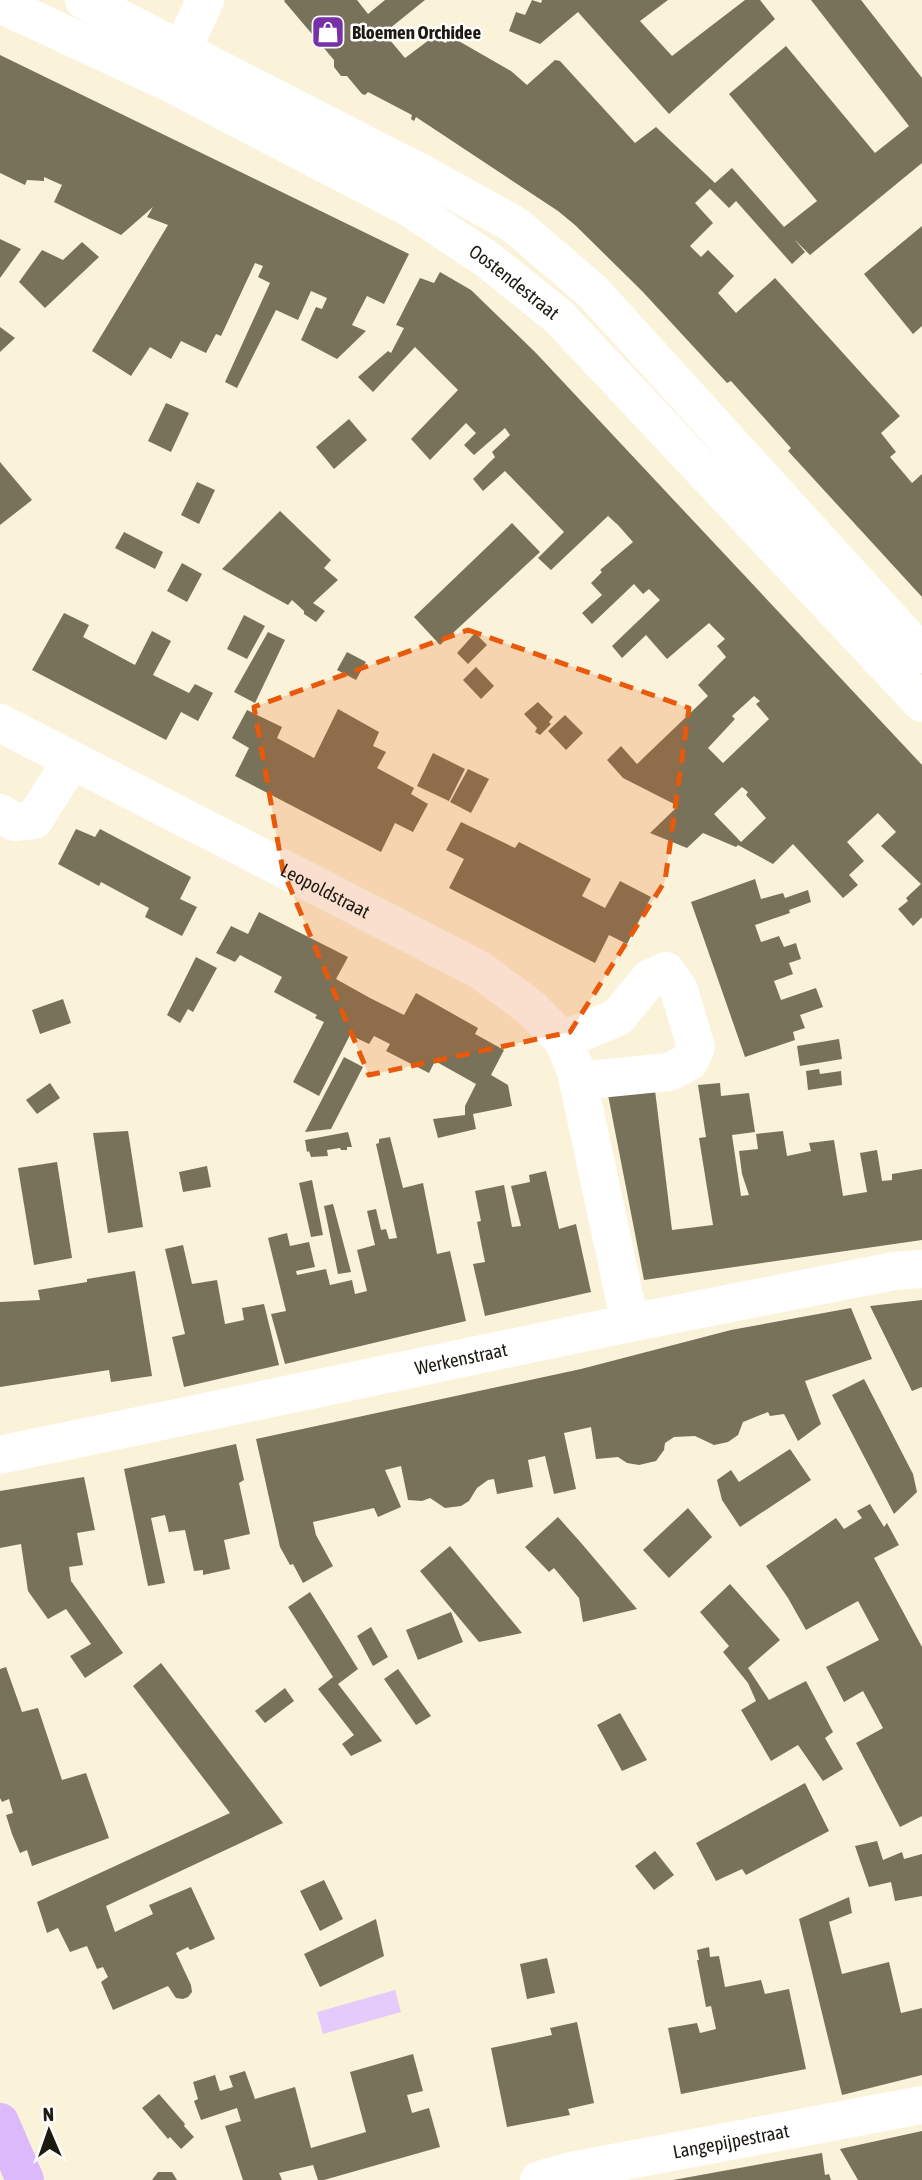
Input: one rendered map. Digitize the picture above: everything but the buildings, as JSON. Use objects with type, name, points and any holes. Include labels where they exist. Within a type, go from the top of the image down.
[{"type":"main road","points":[[0,2122],[25,2180]]},
{"type":"main road","points":[[0,2148],[9,2180]]},
{"type":"street","name":"Oostendestraat","points":[[84,0],[175,66],[410,208],[488,260],[559,317],[922,703]]},
{"type":"street","points":[[175,66],[205,0]]},
{"type":"street","name":"Oostendestraat","points":[[0,4],[175,66],[424,174],[515,225],[592,290],[922,654]]},
{"type":"street","name":"Leopoldstraat","points":[[0,723],[480,970],[531,1008],[563,1040],[578,1081],[630,1322]]},
{"type":"street","points":[[0,813],[14,822],[34,820],[72,760]]},
{"type":"street","points":[[563,1040],[618,1017],[649,979],[666,971],[679,990],[696,1046],[689,1062],[669,1072],[578,1081]]},
{"type":"street","name":"Werkenstraat","points":[[0,1455],[630,1322],[894,1271],[922,1269]]},
{"type":"street","name":"Langepijpestraat","points":[[539,2180],[571,2171],[922,2105]]},
{"type":"highlighted area","points":[[468,630],[689,708],[665,881],[570,1032],[369,1075],[283,871],[254,707]]},
{"type":"shaded area","points":[[395,1990],[401,2012],[323,2034],[317,2012]]},
{"type":"place","name":"Bloemen Orchidee","points":[[328,32]]}]
